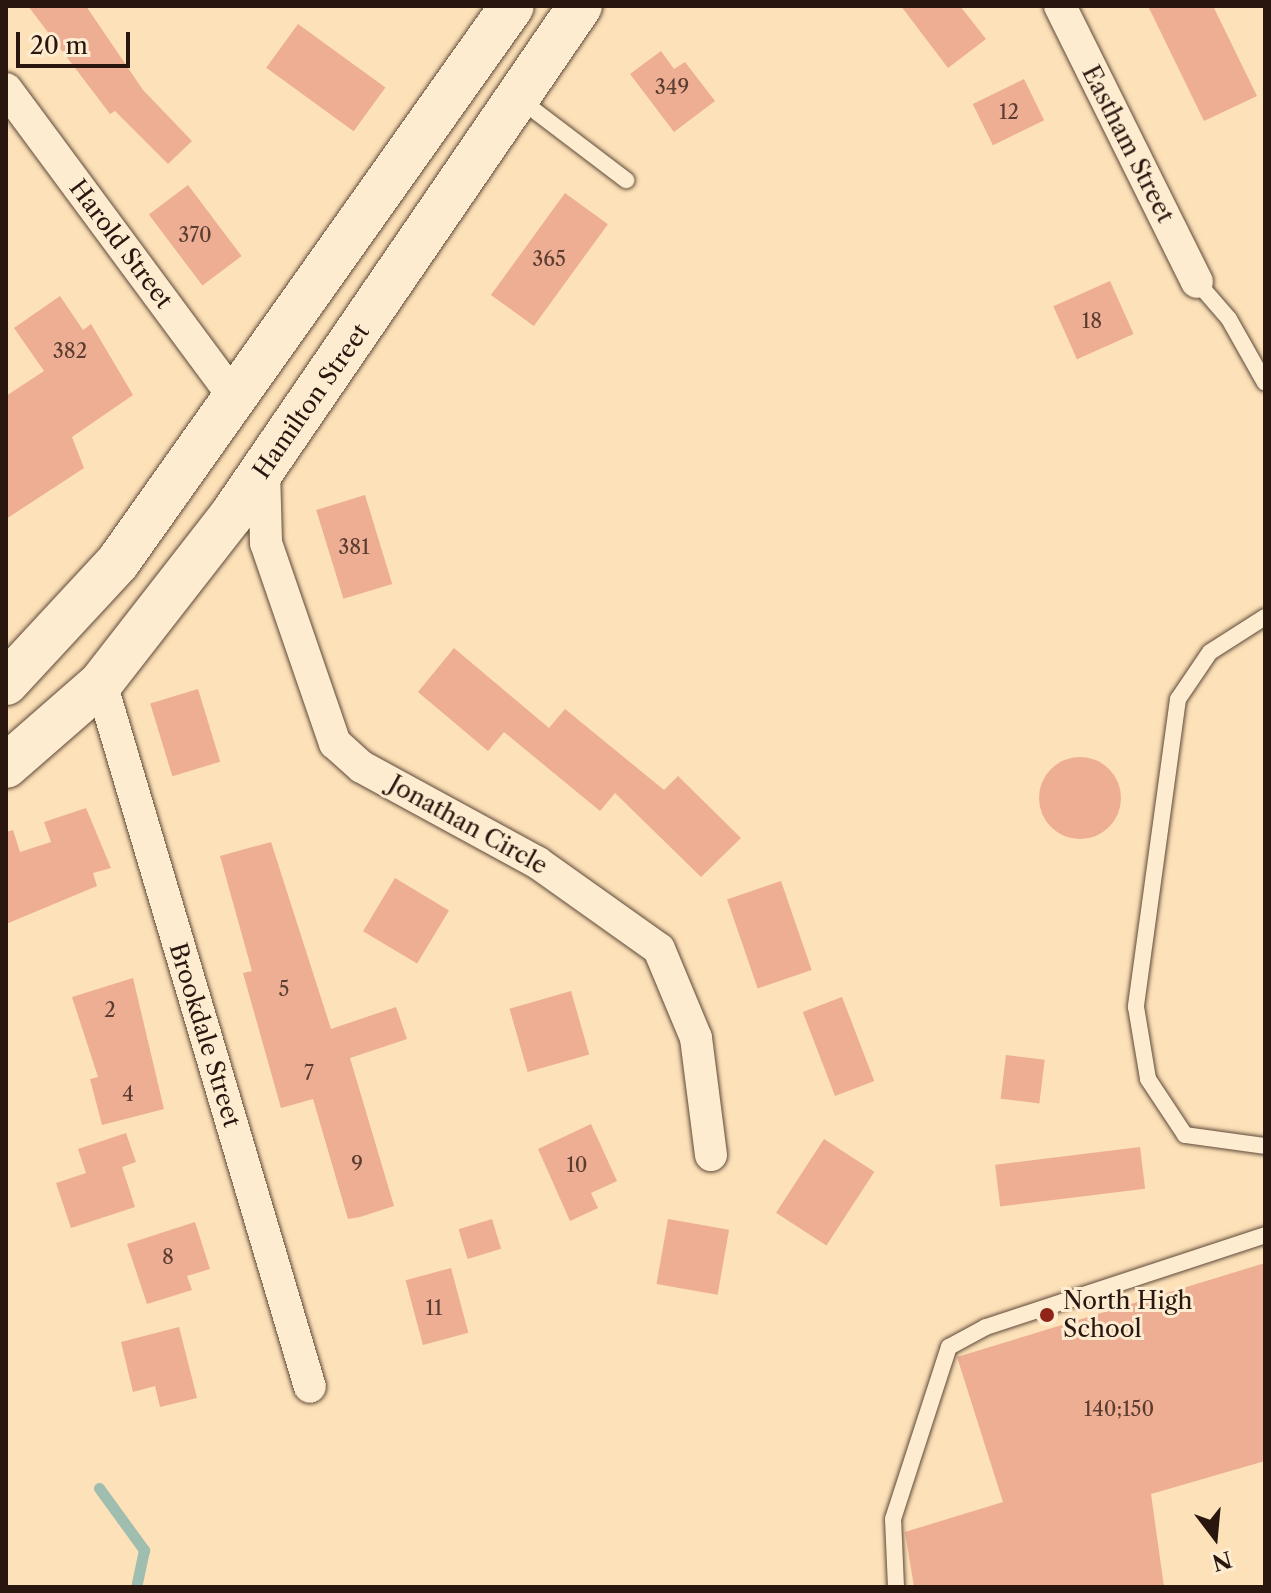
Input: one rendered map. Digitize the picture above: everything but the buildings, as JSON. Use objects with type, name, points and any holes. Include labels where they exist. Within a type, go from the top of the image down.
[{"type":"main road","points":[[6,683],[118,562],[512,6]]},
{"type":"main road","name":"Hamilton Street","points":[[6,766],[101,683],[264,470],[580,6]]},
{"type":"street","name":"Eastham Street","points":[[1060,6],[1197,282]]},
{"type":"street","name":"Harold Street","points":[[6,89],[235,398]]},
{"type":"street","name":"Jonathan Circle","points":[[264,470],[266,543],[335,743],[362,767],[538,863],[659,949],[696,1038],[711,1155]]},
{"type":"street","name":"Brookdale Street","points":[[101,683],[310,1387]]},
{"type":"lane","points":[[517,97],[626,180]]},
{"type":"lane","points":[[1197,282],[1229,319],[1265,383]]},
{"type":"lane","points":[[1264,622],[1210,652],[1178,699],[1136,1007],[1148,1079],[1185,1135],[1265,1146]]},
{"type":"lane","points":[[896,1587],[893,1519],[949,1347],[986,1327],[1265,1235]]},
{"type":"waterway","points":[[99,1488],[144,1550],[136,1587]]},
{"type":"place","name":"North High School","points":[[1047,1315]]}]
